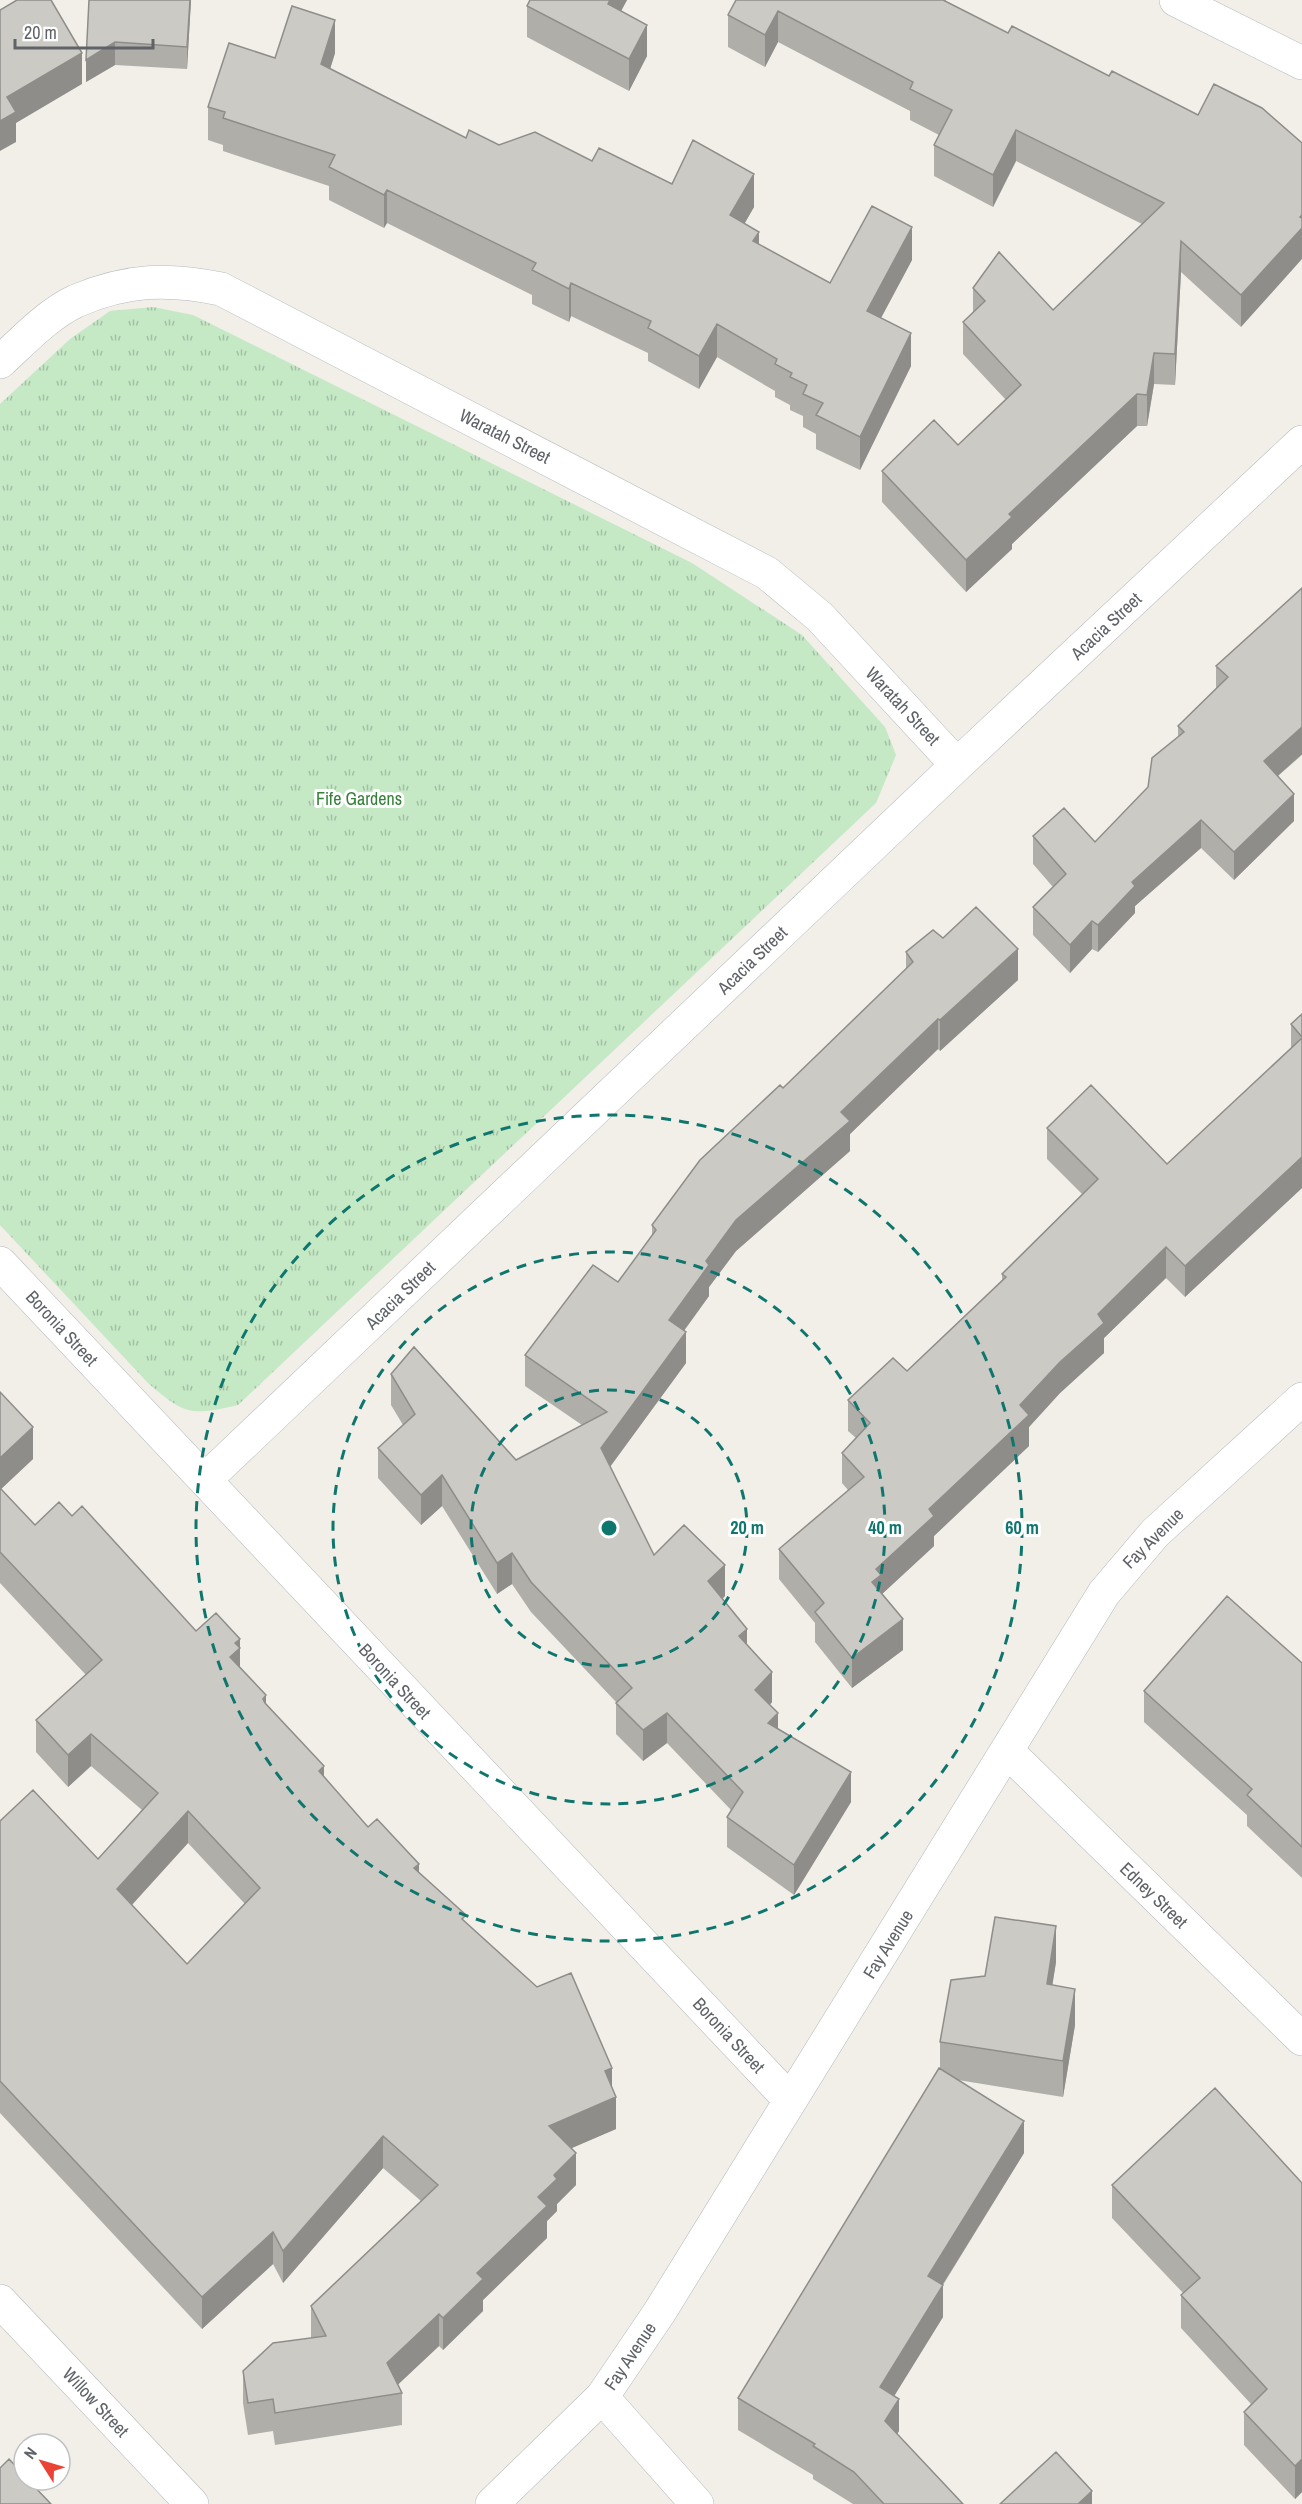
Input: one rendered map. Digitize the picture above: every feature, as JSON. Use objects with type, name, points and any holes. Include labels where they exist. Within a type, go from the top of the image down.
[{"type":"street","points":[[1176,0],[1302,63]]},
{"type":"street","name":"Waratah Street","points":[[0,362],[32,333],[75,302],[149,281],[183,281],[221,289],[767,573],[820,617],[957,765]]},
{"type":"street","name":"Acacia Street","points":[[206,1480],[957,765],[1302,442]]},
{"type":"street","name":"Boronia Street","points":[[0,1263],[790,2100]]},
{"type":"street","name":"Fay Avenue","points":[[492,2504],[602,2397],[658,2313],[1090,1614],[1125,1565],[1155,1533],[1302,1400]]},
{"type":"street","name":"Edney Street","points":[[1007,1751],[1302,2039]]},
{"type":"street","name":"Willow Street","points":[[0,2301],[192,2504]]},
{"type":"street","points":[[602,2397],[697,2504]]},
{"type":"green space","name":"Fife Gardens","points":[[153,307],[193,315],[692,563],[802,635],[885,727],[896,755],[876,803],[238,1405],[209,1411],[180,1407],[148,1383],[0,1225],[0,404],[70,339],[110,311]]},
{"type":"building","points":[[17,0],[51,0],[82,53],[7,97],[16,112],[0,121],[0,10]]},
{"type":"building","points":[[89,0],[190,0],[187,47],[115,42],[86,60]]},
{"type":"building","points":[[530,0],[610,0],[608,4],[647,25],[629,59],[527,6]]},
{"type":"building","points":[[736,0],[943,0],[1008,33],[1012,26],[1109,76],[1112,71],[1198,115],[1214,84],[1262,108],[1302,143],[1302,215],[1300,217],[1302,228],[1241,295],[1181,241],[1175,354],[1154,353],[1147,395],[1137,394],[1009,514],[1012,517],[966,560],[882,471],[934,420],[958,445],[1021,385],[963,322],[985,301],[973,288],[999,252],[1053,310],[1164,203],[1016,130],[993,175],[934,145],[952,110],[910,89],[913,82],[778,11],[765,35],[728,15]]},
{"type":"building","points":[[292,6],[335,20],[321,64],[466,138],[469,130],[499,145],[535,132],[592,161],[599,148],[672,184],[693,140],[754,174],[730,215],[759,232],[753,241],[830,283],[872,206],[912,227],[867,311],[911,333],[860,437],[816,415],[823,403],[803,394],[807,385],[790,377],[792,373],[775,364],[777,359],[717,324],[699,356],[648,328],[651,321],[571,283],[569,289],[532,270],[536,263],[387,190],[384,195],[329,167],[335,155],[223,118],[225,112],[208,107],[229,43],[275,58]]},
{"type":"building","points":[[1302,588],[1302,727],[1264,761],[1294,794],[1234,852],[1201,820],[1132,882],[1135,886],[1098,925],[1092,921],[1070,945],[1033,907],[1066,874],[1033,836],[1064,808],[1095,842],[1148,787],[1152,758],[1184,732],[1178,726],[1228,677],[1216,666]]},
{"type":"building","points":[[976,907],[1018,949],[940,1020],[938,1019],[841,1112],[850,1121],[736,1220],[706,1261],[709,1265],[669,1320],[686,1332],[601,1448],[654,1555],[684,1525],[725,1565],[708,1581],[747,1629],[739,1636],[772,1672],[755,1690],[778,1713],[768,1723],[851,1772],[794,1865],[727,1817],[743,1792],[667,1713],[643,1730],[616,1703],[632,1688],[531,1582],[512,1553],[497,1563],[442,1475],[421,1495],[378,1448],[415,1414],[391,1374],[414,1347],[516,1460],[607,1412],[525,1355],[593,1265],[618,1282],[656,1230],[652,1225],[700,1160],[780,1085],[783,1088],[913,962],[906,952],[933,930],[943,938]]},
{"type":"building","points":[[1302,1014],[1302,1037],[1291,1024]]},
{"type":"building","points":[[1302,1038],[1302,1157],[1185,1266],[1166,1247],[1098,1314],[1104,1323],[1060,1362],[1020,1405],[1029,1415],[929,1509],[934,1516],[876,1569],[881,1575],[872,1582],[903,1619],[852,1658],[815,1612],[824,1603],[779,1549],[864,1477],[842,1453],[870,1423],[848,1400],[893,1358],[907,1371],[1006,1277],[1002,1274],[1098,1179],[1047,1128],[1091,1085],[1167,1164]]},
{"type":"building","points":[[0,1392],[33,1427],[0,1458]]},
{"type":"building","points":[[0,1488],[35,1525],[59,1502],[72,1516],[82,1506],[196,1631],[216,1613],[240,1639],[235,1643],[240,1648],[230,1657],[266,1695],[263,1699],[265,1703],[324,1766],[319,1771],[368,1827],[377,1819],[419,1864],[414,1868],[466,1915],[462,1919],[537,1987],[571,1973],[612,2068],[605,2071],[616,2097],[549,2126],[576,2153],[554,2175],[557,2179],[538,2197],[547,2206],[477,2273],[483,2279],[443,2318],[439,2314],[387,2363],[402,2393],[275,2413],[273,2399],[248,2403],[243,2371],[273,2343],[326,2336],[311,2306],[438,2185],[383,2136],[283,2251],[273,2232],[202,2297],[0,2081],[0,1821],[33,1790],[98,1859],[158,1793],[91,1734],[68,1755],[36,1720],[102,1660],[0,1552]],"holes":[[[188,1811],[260,1888],[187,1964],[117,1889]]]},
{"type":"building","points":[[1227,1596],[1302,1663],[1302,1847],[1247,1795],[1252,1789],[1144,1691]]},
{"type":"building","points":[[995,1917],[1056,1926],[1047,1984],[1075,1989],[1063,2061],[940,2042],[951,1980],[985,1976]]},
{"type":"building","points":[[939,2068],[1024,2121],[928,2276],[943,2285],[880,2387],[899,2399],[885,2421],[963,2504],[884,2504],[854,2472],[813,2446],[815,2444],[738,2398]]},
{"type":"building","points":[[1215,2088],[1302,2183],[1302,2459],[1295,2466],[1244,2412],[1267,2389],[1181,2295],[1200,2278],[1112,2185]]},
{"type":"building","points":[[1056,2452],[1092,2491],[1078,2504],[1000,2504]]},
{"type":"building","points":[[9,2459],[12,2462],[12,2492],[40,2492],[51,2504],[0,2504],[0,2468]]}]
